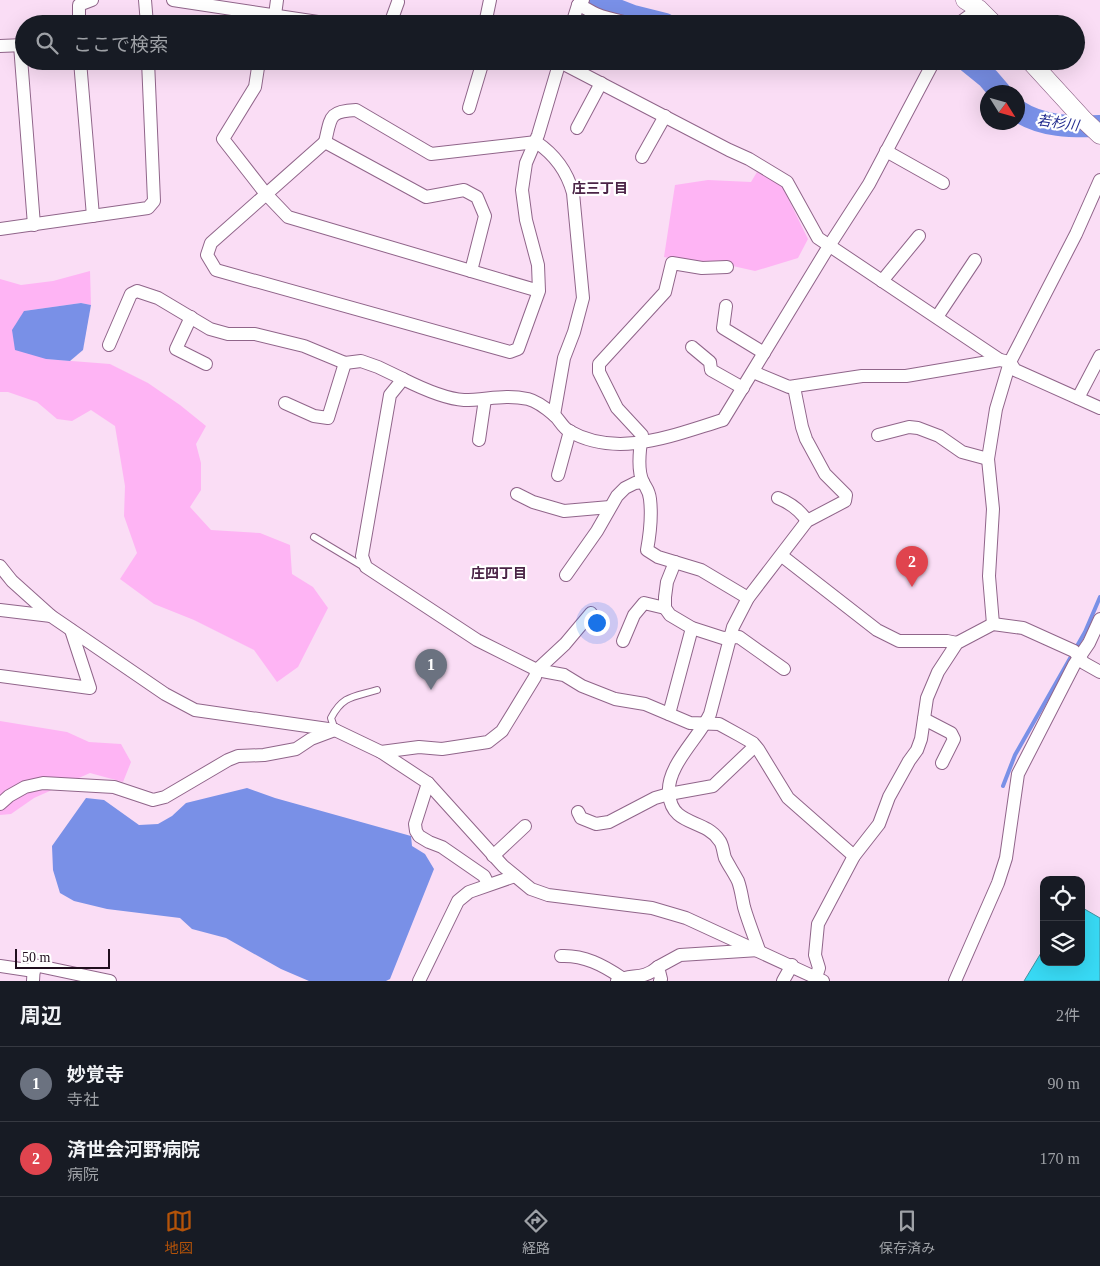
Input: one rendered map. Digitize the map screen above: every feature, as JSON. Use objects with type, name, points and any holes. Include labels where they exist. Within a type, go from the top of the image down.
[{"type":"main road","points":[[972,4],[984,15]]},
{"type":"main road","points":[[1038,70],[1100,135]]},
{"type":"street","points":[[79,15],[79,5],[92,0]]},
{"type":"street","points":[[146,0],[146,15]]},
{"type":"street","points":[[173,0],[252,15]]},
{"type":"street","points":[[270,15],[277,0]]},
{"type":"street","points":[[487,15],[490,0]]},
{"type":"street","points":[[393,15],[398,2]]},
{"type":"street","points":[[575,15],[580,2],[593,13],[599,15]]},
{"type":"street","points":[[964,15],[972,4]]},
{"type":"street","points":[[0,46],[15,45]]},
{"type":"street","points":[[24,70],[34,225]]},
{"type":"street","points":[[81,70],[93,216]]},
{"type":"street","points":[[0,229],[148,208],[154,201],[148,70]]},
{"type":"street","points":[[258,70],[256,87],[223,139],[266,194],[288,217],[539,291]]},
{"type":"street","points":[[469,108],[480,70]]},
{"type":"street","points":[[554,415],[564,358],[574,332],[583,298],[573,192],[569,178],[563,168],[545,148],[536,142],[432,154],[356,110],[342,110],[334,114],[330,120],[325,142],[211,243],[207,255],[216,270],[510,352],[518,349],[539,291],[538,265],[526,220],[522,190],[526,163],[536,142],[556,70]]},
{"type":"street","points":[[576,70],[749,159],[787,182],[818,238],[828,246],[1005,361],[1015,370],[1100,408]]},
{"type":"street","points":[[109,345],[130,294],[137,291],[158,298],[210,329],[228,334],[255,334],[304,346],[345,363],[360,361],[378,367],[422,389],[461,400],[507,396],[530,400],[554,415],[563,427],[570,432],[594,442],[614,445],[640,443],[723,420],[828,246],[869,184],[929,70]]},
{"type":"street","points":[[577,128],[601,83]]},
{"type":"street","points":[[642,157],[665,116]]},
{"type":"street","points":[[325,142],[426,197],[464,190],[477,197],[485,216],[471,271]]},
{"type":"street","points":[[886,151],[943,183]]},
{"type":"street","points":[[993,624],[989,576],[993,509],[988,459],[1005,361],[1076,234],[1100,180]]},
{"type":"street","points":[[882,282],[919,236]]},
{"type":"street","points":[[937,317],[975,260]]},
{"type":"street","points":[[727,267],[702,268],[672,263],[665,292],[599,364],[599,372],[617,408],[642,435],[638,454],[643,482],[647,486],[650,499],[650,530],[646,550],[658,557],[701,570],[748,598]]},
{"type":"street","points":[[726,306],[723,328],[764,353]]},
{"type":"street","points":[[191,317],[176,349],[206,364]]},
{"type":"street","points":[[692,348],[710,362],[711,370],[742,388]]},
{"type":"street","points":[[1078,398],[1100,356]]},
{"type":"street","points":[[753,372],[789,387],[794,387],[862,376],[906,376],[1005,361]]},
{"type":"street","points":[[284,403],[314,416],[328,418],[345,363]]},
{"type":"street","points":[[403,379],[390,395],[362,556],[366,568],[477,640],[538,670],[564,675],[582,686],[615,699],[644,704],[690,723],[706,722],[719,724],[739,734],[755,746],[788,798],[854,856]]},
{"type":"street","points":[[759,950],[744,907],[740,886],[724,856],[720,840],[705,827],[683,819],[675,812],[669,794],[672,776],[684,751],[706,722],[733,627],[748,598],[807,521],[845,501],[846,495],[825,474],[806,438],[794,387]]},
{"type":"street","points":[[479,440],[485,399]]},
{"type":"street","points":[[878,435],[909,427],[918,428],[939,436],[962,452],[988,459]]},
{"type":"street","points":[[558,475],[570,432]]},
{"type":"street","points":[[566,575],[597,531],[617,496],[635,482],[643,482]]},
{"type":"street","points":[[517,494],[533,502],[564,511],[610,507]]},
{"type":"street","points":[[778,498],[802,513],[807,521]]},
{"type":"street","points":[[782,556],[877,630],[899,641],[947,640],[957,643]]},
{"type":"street","points":[[665,608],[667,582],[675,562]]},
{"type":"street","points":[[0,566],[12,581],[51,616],[165,694],[195,710],[335,730],[381,752],[428,783],[493,856],[531,889],[548,895],[652,908],[686,918],[820,979]]},
{"type":"street","points":[[623,641],[634,615],[644,602],[665,608],[670,615],[692,628],[723,638],[739,638],[784,669]]},
{"type":"street","points":[[0,610],[51,616]]},
{"type":"street","points":[[381,752],[419,747],[442,749],[488,742],[502,731],[536,677],[538,670],[565,644],[590,613]]},
{"type":"street","points":[[955,981],[998,883],[1006,858],[1018,774],[1074,665],[1089,644],[1100,619]]},
{"type":"street","points":[[820,979],[815,955],[818,924],[854,856],[879,824],[890,797],[917,750],[921,739],[926,698],[938,672],[957,643],[993,624],[1023,628],[1074,651],[1084,663],[1100,672]]},
{"type":"street","points":[[669,714],[692,628]]},
{"type":"street","points":[[0,676],[90,688],[71,630]]},
{"type":"street","points":[[924,719],[951,734],[954,739],[942,763]]},
{"type":"street","points":[[0,804],[9,796],[25,787],[43,782],[114,787],[153,800],[165,797],[238,756],[264,755],[296,749],[312,739],[335,730]]},
{"type":"street","points":[[578,812],[581,818],[596,824],[608,822],[655,798],[713,786],[755,746]]},
{"type":"street","points":[[428,783],[414,824],[419,836],[442,847],[484,876],[488,884]]},
{"type":"street","points":[[493,856],[526,826]]},
{"type":"street","points":[[419,981],[458,901],[469,892],[515,876]]},
{"type":"street","points":[[561,956],[585,958],[606,967],[620,979],[652,973],[658,967],[680,955],[759,950]]},
{"type":"street","points":[[0,966],[33,976],[34,965],[110,981]]},
{"type":"street","points":[[783,981],[792,966]]},
{"type":"street","points":[[658,967],[660,981]]},
{"type":"lane","points":[[314,537],[366,568]]},
{"type":"lane","points":[[335,730],[332,718],[337,707],[345,699],[376,690]]},
{"type":"shaded area","points":[[757,172],[782,186],[808,239],[798,258],[755,271],[724,264],[702,265],[664,257],[675,185],[708,180],[751,182]]},
{"type":"shaded area","points":[[90,271],[91,305],[81,303],[24,311],[46,359],[110,364],[148,383],[206,426],[196,444],[201,463],[201,490],[190,507],[211,530],[260,533],[290,545],[292,574],[313,587],[328,608],[298,667],[277,682],[254,650],[194,620],[154,604],[120,579],[137,553],[124,516],[125,486],[115,426],[91,410],[72,421],[57,419],[37,402],[8,392],[0,392],[0,279],[21,285],[53,281]]},
{"type":"shaded area","points":[[0,721],[67,732],[89,742],[121,744],[131,762],[123,782],[90,773],[34,798],[11,814],[0,815]]},
{"type":"water","points":[[81,303],[91,305],[83,350],[70,361],[46,359],[15,350],[12,330],[24,311]]},
{"type":"water","points":[[247,788],[275,798],[411,836],[412,846],[425,854],[434,869],[390,979],[386,981],[309,981],[281,969],[226,938],[192,929],[180,918],[107,909],[74,901],[60,893],[53,870],[52,846],[86,798],[104,800],[139,825],[158,824],[172,816],[186,803]]},
{"type":"building","points":[[1085,909],[1100,918],[1100,981],[1024,981],[1040,955],[1040,966],[1085,966]]},
{"type":"waterway","name":"若杉川","points":[[592,0],[630,15]]},
{"type":"waterway","name":"若杉川","points":[[978,70],[994,85]]},
{"type":"waterway","name":"若杉川","points":[[1025,115],[1058,125],[1100,126]]},
{"type":"waterway","points":[[1003,786],[1015,755],[1085,632],[1100,597]]},
{"type":"place","name":"済世会河野病院","points":[[912,587]]},
{"type":"place","name":"妙覚寺","points":[[431,690]]},
{"type":"district","name":"庄三丁目","points":[[600,188]]},
{"type":"district","name":"庄四丁目","points":[[499,573]]}]
